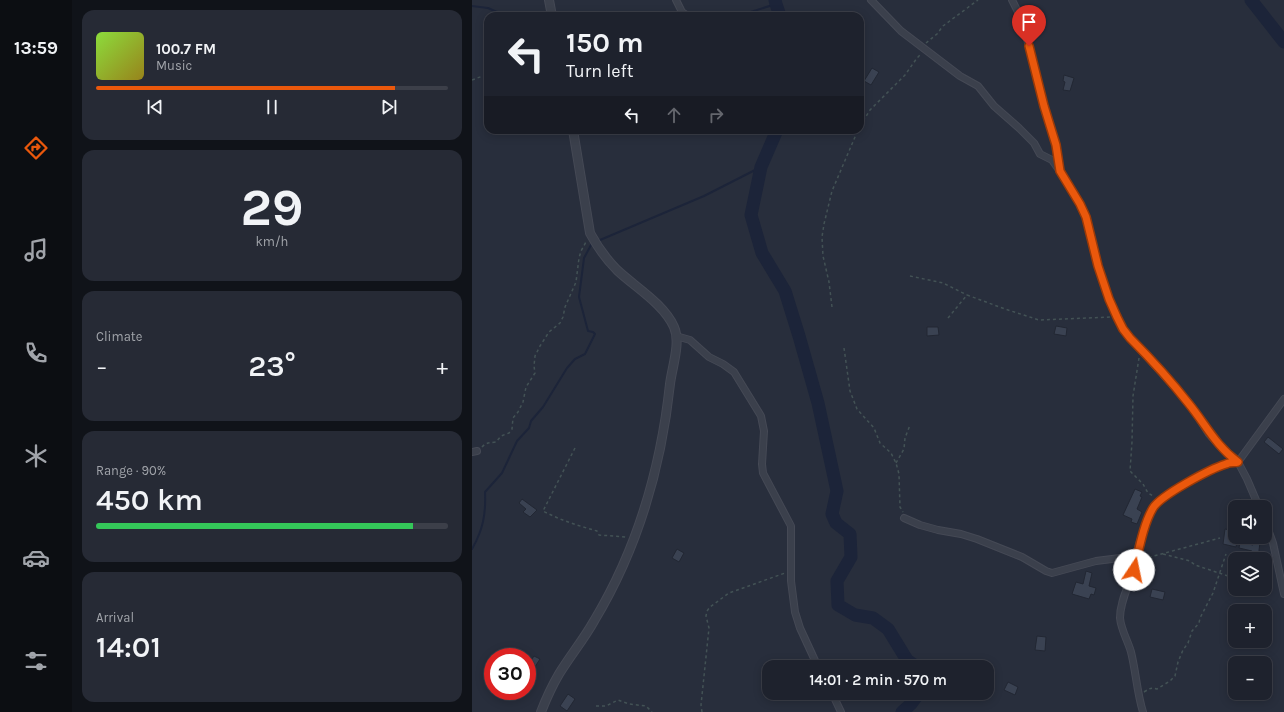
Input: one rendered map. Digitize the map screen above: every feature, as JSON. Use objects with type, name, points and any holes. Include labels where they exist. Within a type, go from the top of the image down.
[{"type":"street","points":[[549,0],[551,12]]},
{"type":"street","points":[[676,0],[682,12]]},
{"type":"street","points":[[871,0],[900,31],[960,76],[978,86],[994,106],[1034,143],[1040,154],[1052,160],[1080,204],[1086,217],[1098,266],[1123,329],[1190,404],[1214,439],[1227,454],[1238,462],[1256,500]]},
{"type":"street","points":[[1012,0],[1020,16],[1029,46],[1044,106],[1056,145],[1060,171]]},
{"type":"street","points":[[541,712],[559,674],[594,621],[618,578],[642,518],[664,434],[676,345],[674,327],[669,319],[652,299],[616,269],[596,245],[590,233],[573,134]]},
{"type":"street","points":[[676,336],[690,340],[709,356],[734,372],[761,416],[764,431],[762,464],[763,473],[791,526],[791,581],[797,617],[800,628],[815,660]]},
{"type":"street","points":[[1143,712],[1131,652],[1120,620],[1120,614],[1125,592],[1153,507],[1159,500],[1206,472],[1227,463],[1238,462],[1284,399]]},
{"type":"street","points":[[904,518],[920,525],[961,534],[1022,557],[1052,573],[1096,561],[1136,559]]},
{"type":"street","points":[[1272,540],[1284,594]]},
{"type":"street","points":[[835,700],[841,712]]},
{"type":"path","points":[[864,120],[870,110],[905,75],[925,49],[926,42],[937,34],[943,26],[978,0]]},
{"type":"path","points":[[472,80],[484,76]]},
{"type":"path","points":[[832,307],[829,282],[822,256],[822,237],[832,191],[856,134]]},
{"type":"path","points":[[475,452],[484,444],[496,442],[501,436],[512,430],[513,418],[523,402],[526,387],[534,373],[535,356],[549,332],[560,323],[563,317],[565,307],[576,282],[581,251],[590,233]]},
{"type":"path","points":[[910,276],[943,283],[967,295],[1005,310],[1039,320],[1117,317]]},
{"type":"path","points":[[948,318],[967,295]]},
{"type":"path","points":[[844,348],[850,391],[857,409],[874,428],[880,443],[891,453],[896,463],[899,474],[900,507],[904,518]]},
{"type":"path","points":[[1140,348],[1133,396],[1130,471],[1143,484],[1148,493],[1159,500]]},
{"type":"path","points":[[896,463],[904,449],[905,438],[910,425]]},
{"type":"path","points":[[575,448],[543,511],[557,518],[564,519],[597,531],[600,535],[620,536],[634,539]]},
{"type":"path","points":[[1136,559],[1164,554],[1220,538]]},
{"type":"path","points":[[1164,554],[1190,561],[1195,565],[1228,576]]},
{"type":"path","points":[[1139,696],[1149,689],[1156,689],[1163,686],[1175,676],[1178,662],[1183,650],[1209,602],[1226,554]]},
{"type":"path","points":[[702,712],[709,628],[706,616],[707,611],[729,593],[791,571]]},
{"type":"path","points":[[596,706],[606,706],[618,700],[629,704],[646,706],[652,712]]},
{"type":"building","points":[[872,68],[879,72],[871,85],[864,81]]},
{"type":"building","points":[[1064,75],[1074,78],[1070,91],[1063,90],[1065,82],[1063,81]]},
{"type":"building","points":[[1056,326],[1067,328],[1066,336],[1054,334]]},
{"type":"building","points":[[927,327],[938,327],[939,335],[927,336]]},
{"type":"building","points":[[1268,437],[1283,449],[1279,454],[1264,442]]},
{"type":"building","points":[[1135,489],[1142,492],[1140,496],[1142,497],[1137,509],[1142,512],[1137,524],[1131,522],[1132,519],[1123,515]]},
{"type":"building","points":[[522,499],[537,510],[530,517],[523,512],[526,509],[519,503]]},
{"type":"building","points":[[1225,529],[1228,530],[1228,544],[1237,544],[1236,547],[1223,544]]},
{"type":"building","points":[[1240,544],[1260,544],[1259,552],[1252,552],[1239,548]]},
{"type":"building","points":[[677,549],[684,553],[679,562],[672,558]]},
{"type":"building","points":[[1086,571],[1092,573],[1089,586],[1096,588],[1094,595],[1091,594],[1089,599],[1072,594],[1076,582],[1083,584]]},
{"type":"building","points":[[1152,589],[1165,592],[1163,600],[1150,597]]},
{"type":"building","points":[[1037,636],[1046,637],[1045,651],[1035,650]]},
{"type":"building","points":[[536,657],[540,659],[536,665]]},
{"type":"building","points":[[1008,682],[1018,687],[1015,695],[1004,690]]},
{"type":"building","points":[[568,694],[575,699],[567,711],[560,706]]},
{"type":"waterway","points":[[775,0],[779,12]]},
{"type":"waterway","points":[[1251,0],[1284,42]]},
{"type":"waterway","points":[[751,12],[776,4]]},
{"type":"waterway","points":[[472,6],[488,8],[497,12]]},
{"type":"waterway","points":[[775,134],[761,167],[751,215],[762,253],[785,291],[818,403],[837,491],[832,514],[836,523],[850,534],[851,557],[837,581],[838,605],[855,615],[873,618],[888,629],[907,660]]},
{"type":"waterway","points":[[600,240],[704,196],[761,167]]},
{"type":"waterway","points":[[472,549],[479,535],[483,522],[485,492],[502,473],[517,441],[529,428],[531,421],[543,407],[567,368],[575,359],[585,354],[595,334],[588,331],[579,297],[584,258],[591,245]]},
{"type":"waterway","points":[[902,712],[914,700]]},
{"type":"route","points":[[1029,46],[1044,106],[1056,145],[1060,171],[1086,217],[1098,266],[1109,299],[1123,329],[1190,404],[1209,434],[1227,454],[1238,462],[1227,463],[1206,472],[1159,500],[1153,507],[1149,516],[1136,556],[1134,570]]}]
